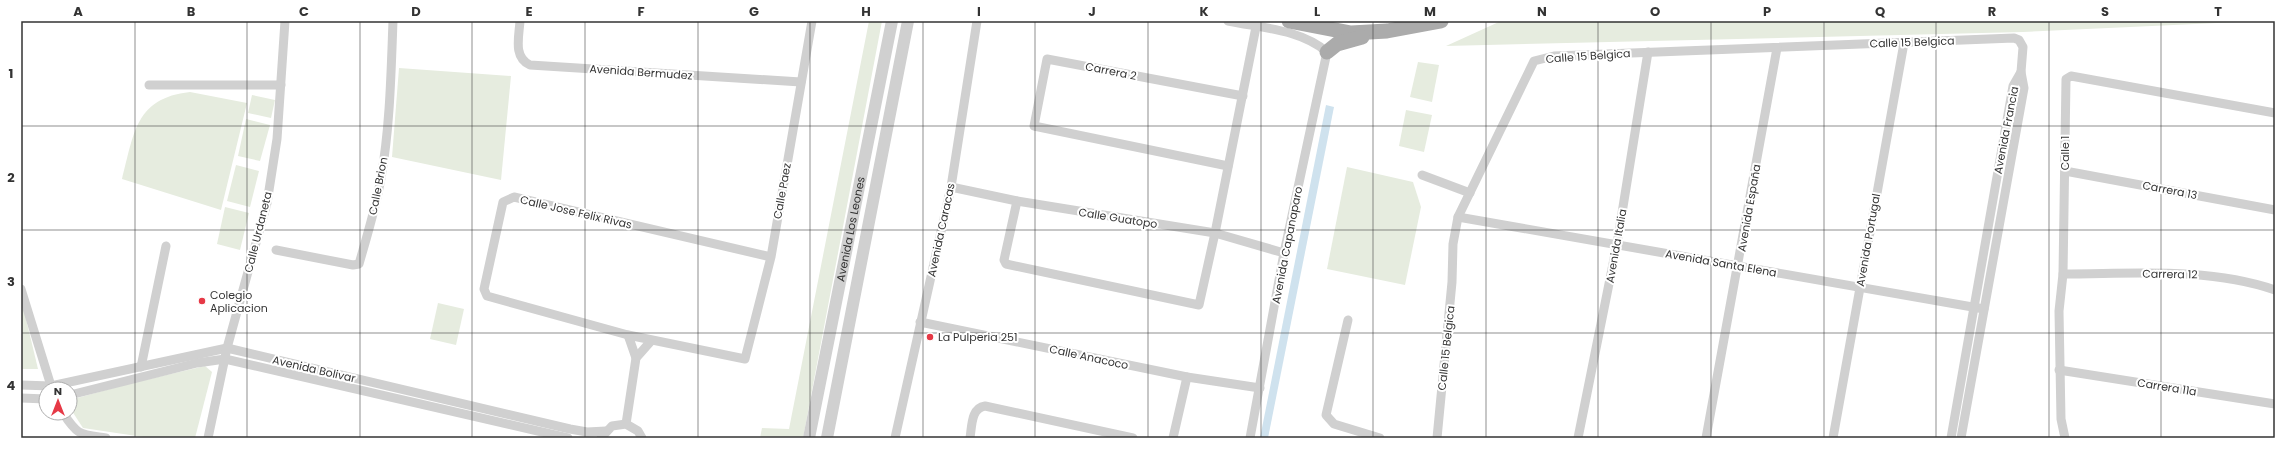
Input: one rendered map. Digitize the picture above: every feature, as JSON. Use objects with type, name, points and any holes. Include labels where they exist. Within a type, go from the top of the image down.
[{"type":"main road","points":[[1289,21],[1327,25],[1350,33],[1387,31]]},
{"type":"main road","points":[[1327,52],[1337,44],[1387,31],[1441,21]]},
{"type":"street","name":"Calle Urdaneta","points":[[208,438],[227,348],[267,203],[277,139],[285,21]]},
{"type":"street","name":"Calle Brion","points":[[276,250],[353,265],[360,264],[383,164],[389,105],[393,21]]},
{"type":"street","name":"Avenida Bermudez","points":[[520,21],[518,54],[523,62],[530,65],[801,82]]},
{"type":"street","name":"Calle Paez","points":[[745,359],[771,257],[812,21]]},
{"type":"street","name":"Avenida Los Leones","points":[[809,438],[892,21]]},
{"type":"street","name":"Avenida Los Leones","points":[[828,438],[908,21]]},
{"type":"street","name":"Avenida Caracas","points":[[895,438],[951,187],[977,21]]},
{"type":"street","points":[[1228,21],[1272,29],[1314,41],[1327,52]]},
{"type":"street","points":[[1017,201],[1004,260],[1006,264],[1199,305],[1215,233],[1256,27]]},
{"type":"street","name":"Calle 15 Belgica","points":[[1437,438],[1452,282],[1454,244],[1458,217],[1534,61],[1554,56],[2014,38],[2019,40],[2023,47],[2021,72]]},
{"type":"street","name":"Avenida Portugal","points":[[1833,438],[1859,286],[1904,43]]},
{"type":"street","name":"Avenida España","points":[[1706,438],[1777,48]]},
{"type":"street","name":"Avenida Capanaparo","points":[[1250,438],[1284,253],[1327,52]]},
{"type":"street","name":"Avenida Italia","points":[[1578,438],[1617,244],[1648,52]]},
{"type":"street","name":"Carrera 2","points":[[1228,166],[1034,126],[1047,59],[1243,96]]},
{"type":"street","name":"Avenida Francia","points":[[1961,438],[2013,86],[2021,72]]},
{"type":"street","name":"Calle 1","points":[[2066,438],[2061,418],[2059,311],[2063,274],[2066,79],[2071,76],[2275,113]]},
{"type":"street","points":[[149,85],[281,85]]},
{"type":"street","name":"Carrera 13","points":[[2065,171],[2275,210]]},
{"type":"street","points":[[1422,175],[1470,193]]},
{"type":"street","name":"Calle Guatopo","points":[[951,187],[1017,201],[1215,233],[1284,253]]},
{"type":"street","name":"Calle Jose Felix Rivas","points":[[745,359],[651,341],[487,296],[484,289],[503,202],[514,197],[771,257]]},
{"type":"street","name":"Avenida Santa Elena","points":[[1458,217],[1979,308]]},
{"type":"street","points":[[141,367],[166,246]]},
{"type":"street","name":"Carrera 12","points":[[2063,274],[2190,274],[2228,277],[2275,290]]},
{"type":"street","points":[[21,289],[50,381]]},
{"type":"street","name":"Avenida Francia","points":[[1951,438],[1979,308]]},
{"type":"street","points":[[1348,320],[1326,414],[1334,424],[1380,438]]},
{"type":"street","name":"Calle Anacoco","points":[[920,322],[1187,377],[1260,388]]},
{"type":"street","points":[[628,335],[636,358],[626,424],[633,427],[643,437]]},
{"type":"street","points":[[636,358],[651,341]]},
{"type":"street","name":"Avenida Bolivar","points":[[78,382],[227,348],[587,432],[604,434],[612,426],[626,424]]},
{"type":"street","name":"Avenida Bolivar","points":[[78,393],[197,363],[225,359],[568,438]]},
{"type":"street","name":"Carrera 11a","points":[[2059,370],[2275,404]]},
{"type":"street","points":[[1173,438],[1187,377]]},
{"type":"street","name":"Avenida Bolivar","points":[[21,385],[38,387]]},
{"type":"street","points":[[21,398],[38,399]]},
{"type":"street","points":[[970,438],[975,411],[979,407],[985,406],[1133,438]]},
{"type":"street","points":[[68,421],[74,430],[80,433],[106,438]]},
{"type":"shaded area","points":[[869,21],[882,21],[803,438],[760,438],[762,428],[789,429]]},
{"type":"shaded area","points":[[1501,21],[2261,21],[2023,32],[1446,46]]},
{"type":"shaded area","points":[[1418,62],[1439,65],[1432,102],[1410,97]]},
{"type":"shaded area","points":[[399,68],[511,76],[501,180],[392,157]]},
{"type":"shaded area","points":[[190,92],[247,103],[221,210],[122,179],[134,133],[147,110],[158,102],[172,96]]},
{"type":"shaded area","points":[[252,95],[275,100],[271,118],[248,113]]},
{"type":"shaded area","points":[[1406,110],[1432,115],[1424,152],[1399,146]]},
{"type":"shaded area","points":[[246,119],[270,125],[260,161],[238,156]]},
{"type":"shaded area","points":[[236,165],[259,171],[250,207],[227,201]]},
{"type":"shaded area","points":[[1347,167],[1413,182],[1421,207],[1405,285],[1327,269]]},
{"type":"shaded area","points":[[225,207],[249,213],[240,250],[217,244]]},
{"type":"shaded area","points":[[21,298],[38,369],[21,369]]},
{"type":"shaded area","points":[[438,303],[464,309],[456,345],[430,339]]},
{"type":"shaded area","points":[[205,366],[212,372],[195,438],[150,438],[83,428],[78,420],[78,398],[128,384]]},
{"type":"water","points":[[1326,105],[1334,107],[1268,438],[1260,438]]},
{"type":"place","name":"Colegio Aplicacion","points":[[202,301]]},
{"type":"place","name":"La Pulperia 251","points":[[930,337]]}]
